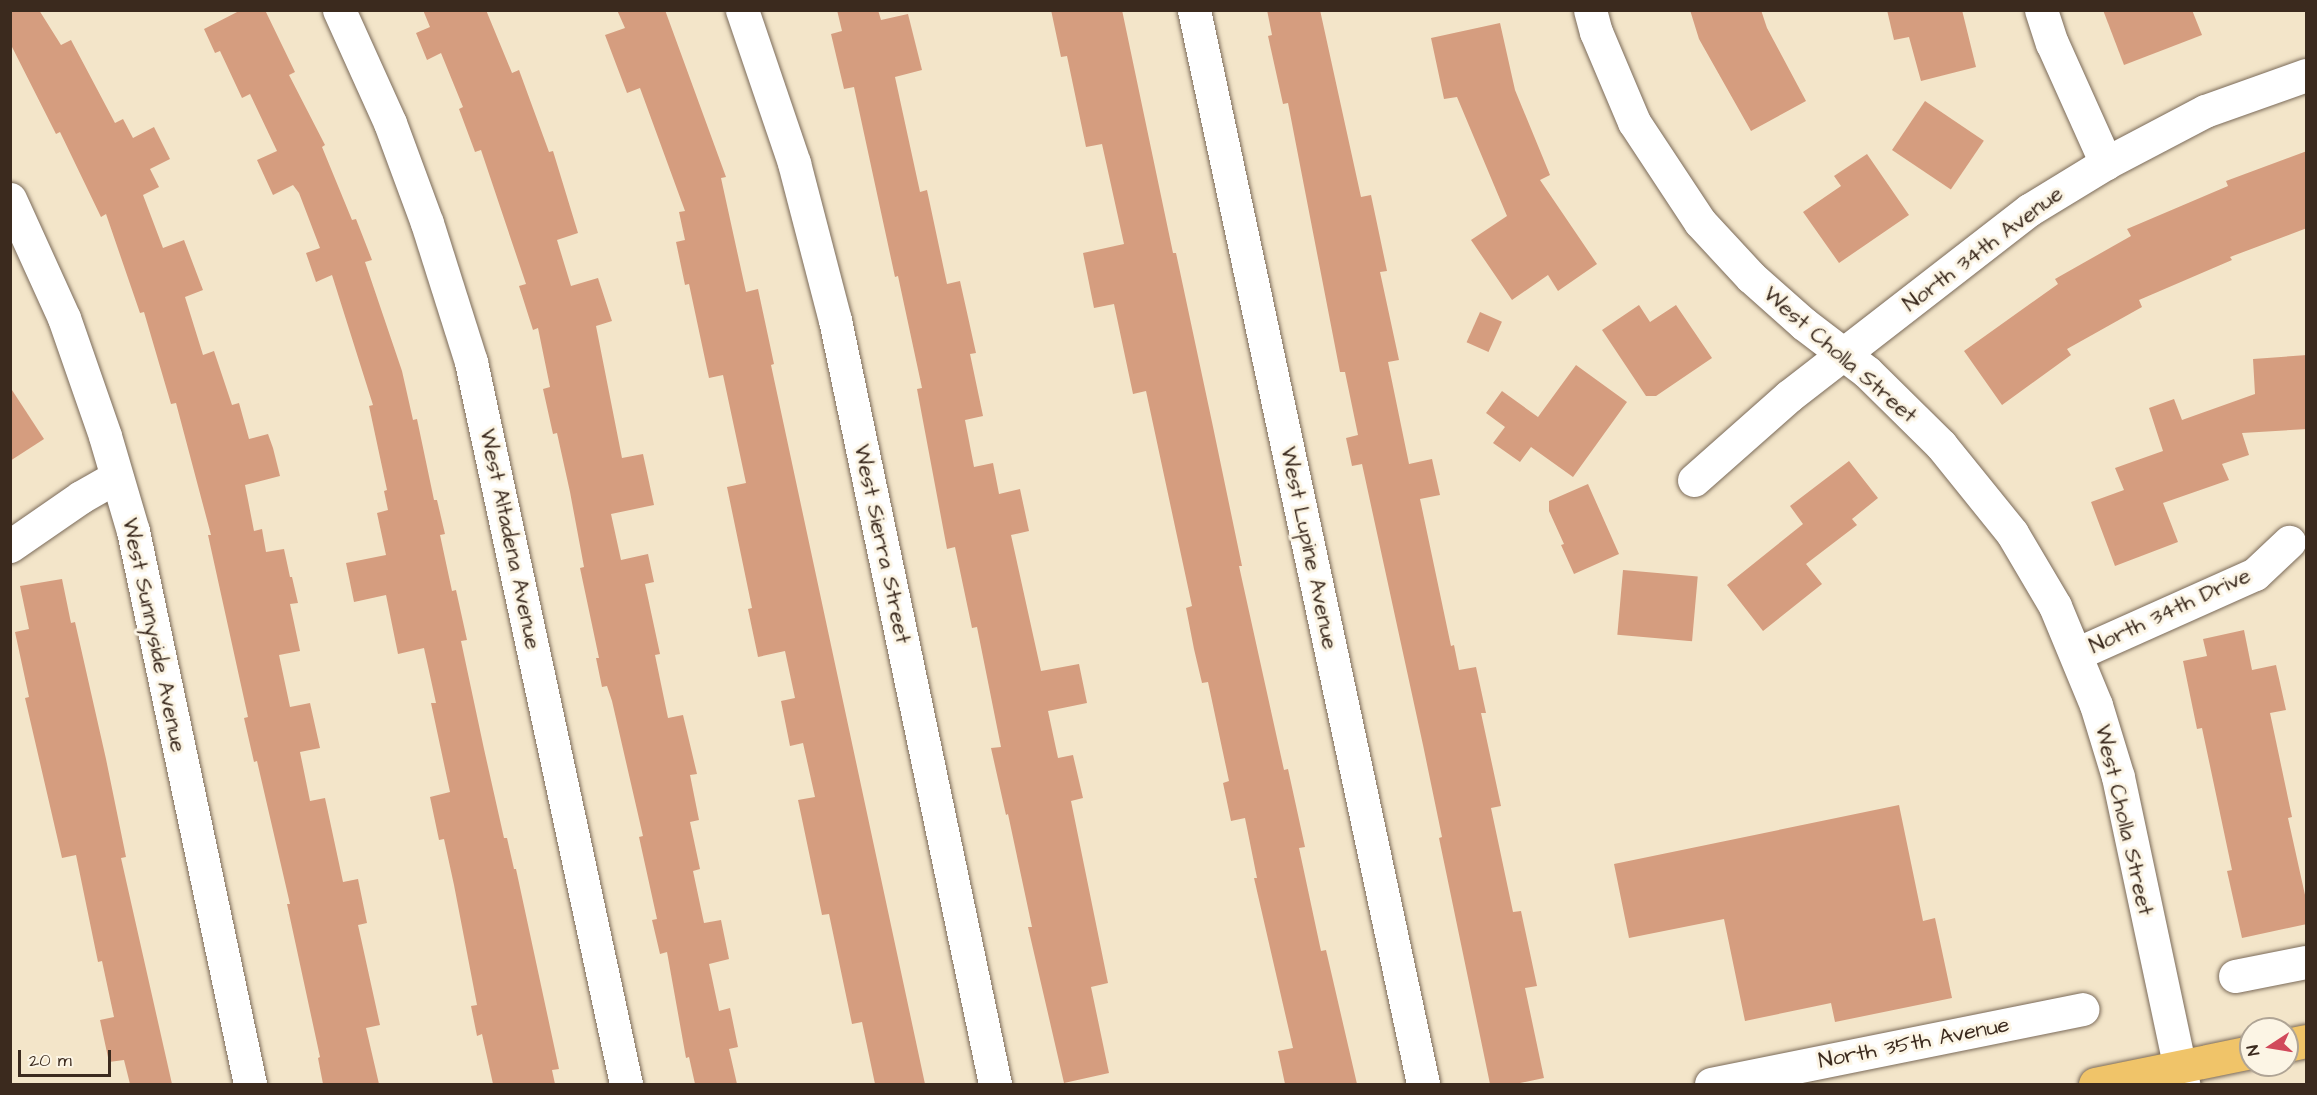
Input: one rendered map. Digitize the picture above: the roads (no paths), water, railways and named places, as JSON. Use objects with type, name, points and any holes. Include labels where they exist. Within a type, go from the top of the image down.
[{"type":"main road","points":[[2095,1084],[2181,1076],[2239,1056]]},
{"type":"street","name":"West Altadena Avenue","points":[[339,10],[394,134],[427,223],[471,362],[626,1084]]},
{"type":"street","name":"West Sierra Street","points":[[742,10],[794,163],[835,320],[996,1084]]},
{"type":"street","name":"West Lupine Avenue","points":[[1194,10],[1423,1084]]},
{"type":"street","name":"West Cholla Street","points":[[1590,10],[1596,32],[1634,122],[1700,222],[1752,277],[1804,324],[1867,372],[1941,445],[1984,497],[2028,560],[2055,606],[2096,705],[2118,777],[2181,1076]]},
{"type":"street","points":[[2041,10],[2052,43],[2106,163]]},
{"type":"street","name":"North 34th Avenue","points":[[1694,480],[1789,396],[2028,210],[2106,163],[2205,111],[2307,75]]},
{"type":"street","name":"West Sunnyside Avenue","points":[[10,199],[64,318],[133,531],[250,1084]]},
{"type":"street","points":[[10,546],[81,497],[116,477]]},
{"type":"street","name":"North 34th Drive","points":[[2076,654],[2255,573],[2289,542]]},
{"type":"street","points":[[2235,976],[2307,962]]},
{"type":"street","name":"North 35th Avenue","points":[[1711,1084],[2082,1009]]}]
